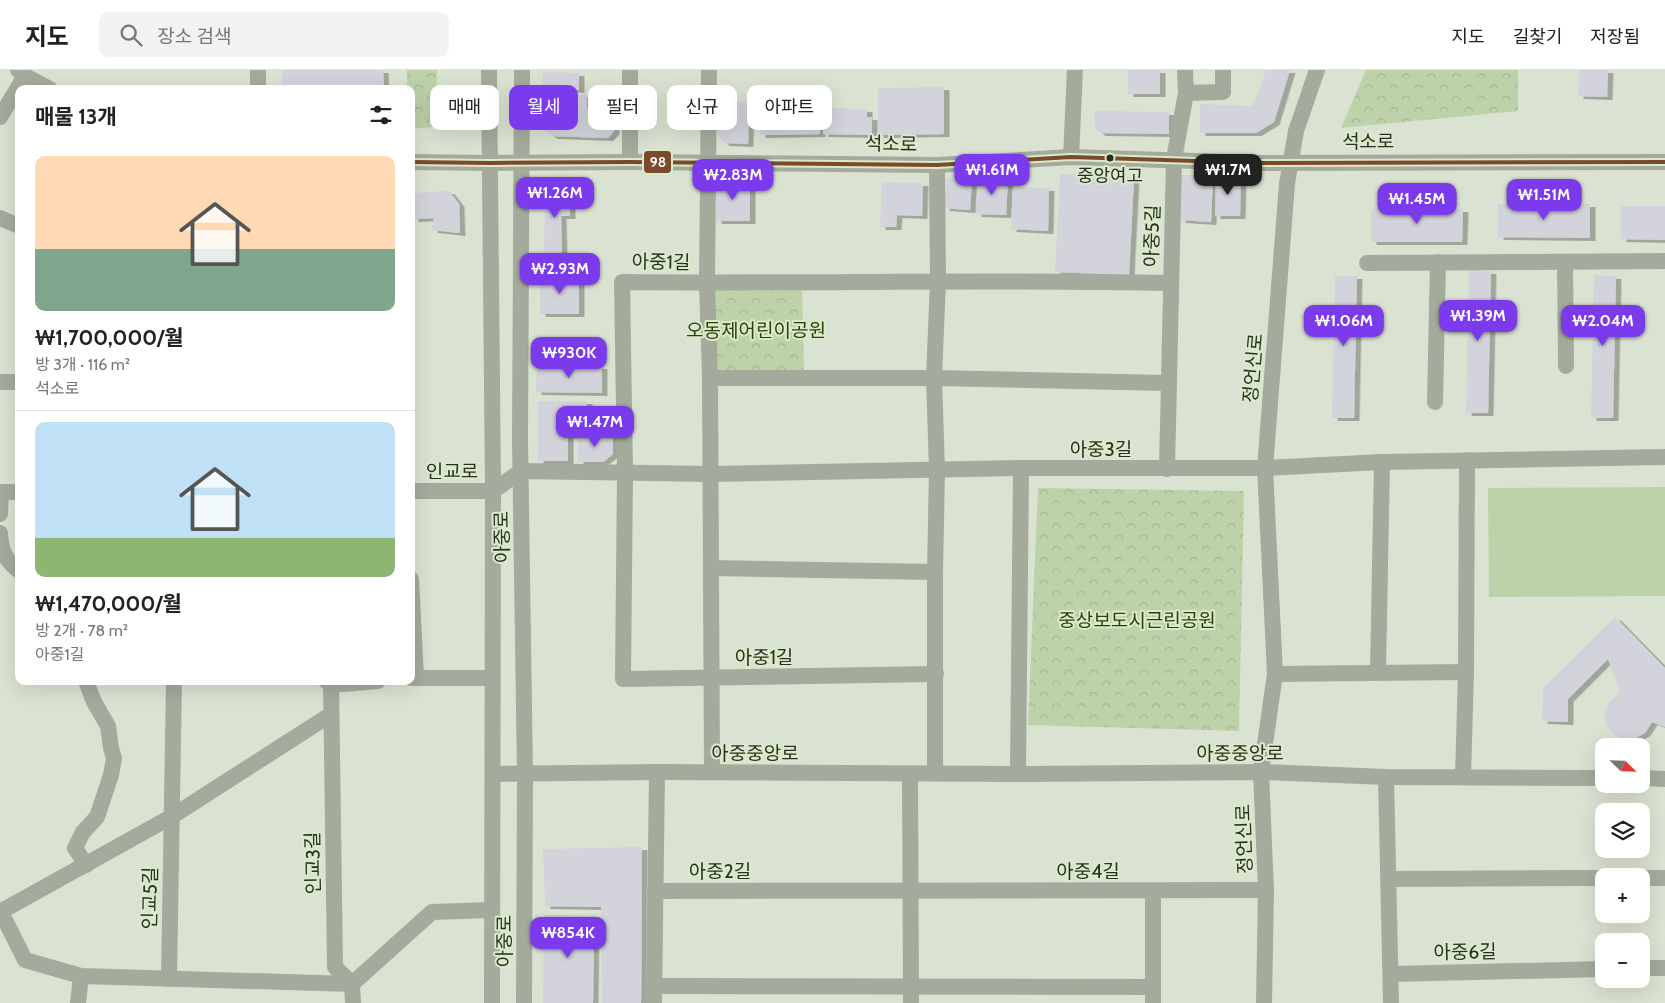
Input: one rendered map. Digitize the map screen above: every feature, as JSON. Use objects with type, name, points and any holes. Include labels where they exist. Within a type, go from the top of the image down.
[{"type":"street","points":[[258,70],[258,85]]},
{"type":"street","name":"아중로","points":[[489,70],[493,491],[492,1003]]},
{"type":"street","name":"아중로","points":[[522,70],[521,471],[525,774],[524,1003]]},
{"type":"street","points":[[630,70],[630,162]]},
{"type":"street","points":[[709,70],[709,162]]},
{"type":"street","points":[[1071,157],[1075,70]]},
{"type":"street","name":"아중5길","points":[[1167,469],[1174,159],[1186,93],[1185,70]]},
{"type":"street","points":[[1186,93],[1223,92],[1223,70]]},
{"type":"street","name":"정언신로","points":[[1264,1003],[1266,890],[1261,772],[1275,674],[1265,468],[1290,162],[1296,131],[1317,70]]},
{"type":"street","points":[[15,85],[21,73],[43,85]]},
{"type":"street","points":[[0,117],[15,86]]},
{"type":"street","name":"석소로","points":[[415,162],[490,164],[709,162],[936,165],[1071,157],[1257,163],[1665,162]]},
{"type":"street","name":"아중1길","points":[[709,162],[708,283],[712,772]]},
{"type":"street","points":[[935,773],[937,470],[934,378],[938,281],[936,165]]},
{"type":"street","points":[[0,218],[15,224]]},
{"type":"street","points":[[1367,263],[1665,261]]},
{"type":"street","points":[[1435,402],[1438,262]]},
{"type":"street","points":[[1565,262],[1566,366]]},
{"type":"street","name":"아중1길","points":[[624,472],[622,282],[938,281]]},
{"type":"street","name":"아중5길","points":[[938,281],[1170,283]]},
{"type":"street","points":[[710,378],[934,378],[1168,383]]},
{"type":"street","points":[[0,382],[15,382]]},
{"type":"street","name":"아중3길","points":[[711,474],[1021,468],[1265,468],[1382,462],[1665,457]]},
{"type":"street","points":[[1463,777],[1466,672],[1467,460]]},
{"type":"street","points":[[1378,672],[1382,462]]},
{"type":"street","points":[[1018,774],[1021,468]]},
{"type":"street","points":[[493,491],[521,471],[711,474]]},
{"type":"street","points":[[624,472],[623,679],[712,676]]},
{"type":"street","name":"인교로","points":[[415,491],[493,491]]},
{"type":"street","points":[[0,514],[0,492],[15,492]]},
{"type":"street","points":[[0,533],[1,549],[9,562],[15,567]]},
{"type":"street","points":[[711,568],[935,572]]},
{"type":"street","points":[[1275,674],[1466,672]]},
{"type":"street","name":"아중1길","points":[[712,676],[817,677],[936,674]]},
{"type":"street","points":[[415,678],[492,678]]},
{"type":"street","points":[[86,865],[75,848],[82,832],[97,817],[111,775],[114,758],[108,726],[94,702],[88,685]]},
{"type":"street","name":"인교5길","points":[[168,979],[174,685]]},
{"type":"street","name":"인교3길","points":[[329,685],[335,966],[352,984]]},
{"type":"street","name":"인교5길","points":[[0,912],[171,817],[330,716]]},
{"type":"street","points":[[654,1003],[657,772]]},
{"type":"street","name":"아중중앙로","points":[[493,774],[657,772],[910,774],[1261,772],[1386,777],[1595,778]]},
{"type":"street","points":[[910,774],[911,1003]]},
{"type":"street","points":[[1386,777],[1391,1003]]},
{"type":"street","points":[[1650,778],[1665,779]]},
{"type":"street","points":[[1389,879],[1595,878]]},
{"type":"street","points":[[1650,878],[1665,878]]},
{"type":"street","name":"아중4길","points":[[784,891],[1266,890]]},
{"type":"street","name":"아중2길","points":[[655,891],[784,891]]},
{"type":"street","points":[[654,986],[911,986],[1153,995],[1153,891]]},
{"type":"street","points":[[0,912],[25,960],[81,976],[352,984],[432,912],[492,910]]},
{"type":"street","points":[[1650,968],[1665,968]]},
{"type":"street","name":"아중6길","points":[[1391,974],[1595,969]]},
{"type":"street","points":[[78,1003],[81,976]]},
{"type":"street","points":[[352,984],[353,1003]]},
{"type":"green space","points":[[407,70],[437,70],[436,85],[430,85],[430,127],[415,129],[415,85],[407,85]]},
{"type":"green space","points":[[1366,70],[1518,70],[1518,111],[1341,128]]},
{"type":"green space","name":"오동제어린이공원","points":[[802,281],[804,379],[710,378],[707,283]]},
{"type":"green space","points":[[1665,487],[1665,596],[1489,597],[1488,488]]},
{"type":"green space","name":"중상보도시근린공원","points":[[1038,488],[1244,491],[1239,731],[1028,725]]},
{"type":"building","points":[[282,70],[383,70],[384,85],[282,85]]},
{"type":"building","points":[[1128,70],[1160,70],[1160,94],[1128,94]]},
{"type":"building","points":[[1266,70],[1290,70],[1274,122],[1256,133],[1200,133],[1200,104],[1253,106]]},
{"type":"building","points":[[1579,70],[1608,70],[1607,97],[1578,96]]},
{"type":"building","points":[[543,72],[579,73],[579,90],[578,85],[542,85]]},
{"type":"building","points":[[944,87],[944,134],[878,135],[878,88]]},
{"type":"building","points":[[578,94],[587,94],[588,130],[614,130],[608,138],[552,136],[544,130],[578,130]]},
{"type":"building","points":[[737,102],[747,102],[748,144],[724,143],[717,135],[717,130],[737,130]]},
{"type":"building","points":[[832,108],[867,109],[867,117],[872,117],[872,135],[823,134],[823,130],[832,130]]},
{"type":"building","points":[[1094,111],[1169,112],[1169,134],[1100,133],[1095,129]]},
{"type":"building","points":[[760,130],[820,130],[820,134],[760,135]]},
{"type":"building","points":[[1060,174],[1134,177],[1129,275],[1055,272]]},
{"type":"building","points":[[1179,175],[1213,175],[1211,222],[1180,220]]},
{"type":"building","points":[[978,176],[1008,178],[1006,215],[976,214]]},
{"type":"building","points":[[1216,176],[1241,176],[1240,216],[1215,216]]},
{"type":"building","points":[[947,177],[972,179],[970,210],[944,208]]},
{"type":"building","points":[[724,180],[750,180],[750,221],[716,221],[716,189]]},
{"type":"building","points":[[882,182],[923,183],[922,216],[897,215],[896,227],[880,227]]},
{"type":"building","points":[[551,187],[570,189],[570,216],[561,216],[562,255],[544,255],[545,195]]},
{"type":"building","points":[[1013,187],[1049,188],[1048,231],[1011,229]]},
{"type":"building","points":[[449,191],[459,204],[460,233],[432,230],[434,218],[415,219],[415,193]]},
{"type":"building","points":[[1498,204],[1590,204],[1590,238],[1498,237]]},
{"type":"building","points":[[1621,206],[1665,206],[1665,240],[1621,239]]},
{"type":"building","points":[[1371,209],[1463,209],[1462,242],[1371,242]]},
{"type":"building","points":[[1469,270],[1491,271],[1488,413],[1466,413]]},
{"type":"building","points":[[1594,275],[1616,276],[1613,418],[1591,418]]},
{"type":"building","points":[[540,276],[579,276],[579,314],[540,314]]},
{"type":"building","points":[[1335,276],[1357,276],[1354,418],[1332,418]]},
{"type":"building","points":[[537,365],[602,366],[602,393],[536,392]]},
{"type":"building","points":[[538,401],[587,401],[587,421],[568,421],[568,461],[538,461]]},
{"type":"building","points":[[578,435],[613,435],[613,454],[603,462],[578,462]]},
{"type":"building","points":[[1615,617],[1665,668],[1665,727],[1652,722],[1645,733],[1636,738],[1622,738],[1615,735],[1607,727],[1605,712],[1608,704],[1620,691],[1608,659],[1568,699],[1568,722],[1542,721],[1543,688]]},
{"type":"building","points":[[642,847],[641,1003],[602,1003],[601,907],[545,906],[543,849]]},
{"type":"building","points":[[544,915],[594,916],[593,1003],[543,1003]]},
{"type":"transit line","name":"98","points":[[415,162],[937,165],[1071,157],[1257,163],[1665,162]]},
{"type":"place","name":"중앙여고","points":[[1110,158]]}]
